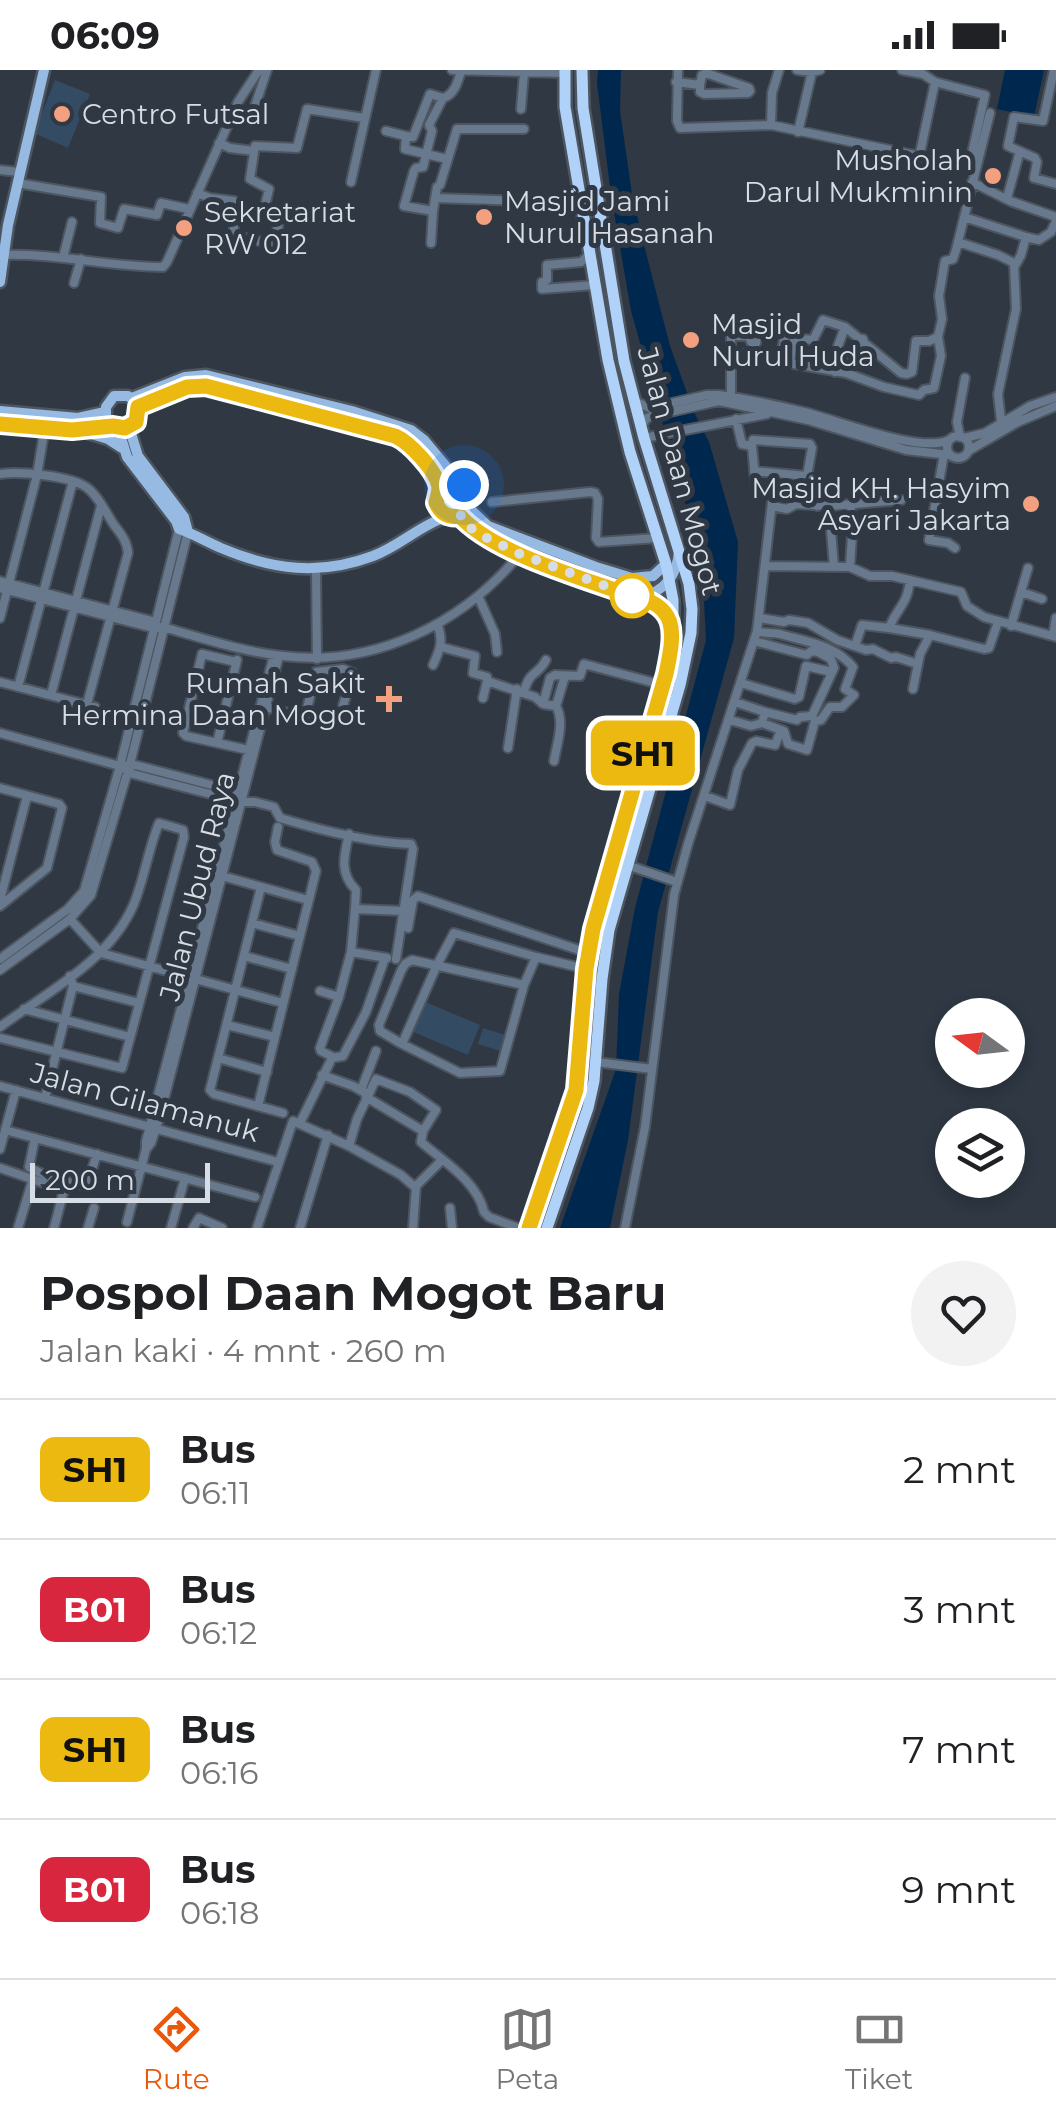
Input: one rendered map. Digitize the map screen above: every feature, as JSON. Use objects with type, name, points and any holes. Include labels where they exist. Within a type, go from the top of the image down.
[{"type":"highway","name":"Jalan Daan Mogot","points":[[547,1228],[591,1096],[598,1062],[606,943],[631,866],[689,646],[691,596],[633,399],[608,274],[582,108],[582,70]]},
{"type":"highway","name":"Jalan Daan Mogot","points":[[529,1228],[576,1090],[588,953],[663,685],[674,610],[666,564],[630,452],[608,360],[565,107],[564,72]]},
{"type":"highway","points":[[608,274],[595,286],[612,295]]},
{"type":"highway","points":[[638,596],[666,614],[673,632]]},
{"type":"highway","points":[[637,775],[652,779]]},
{"type":"main road","points":[[0,282],[18,177],[44,70]]},
{"type":"main road","points":[[120,427],[123,448],[130,461],[183,531],[225,550],[267,562],[316,570],[350,564],[377,555],[430,522],[459,513],[471,496],[411,430],[352,411],[206,375],[185,377],[135,403]]},
{"type":"main road","points":[[135,403],[200,385],[310,412],[404,440],[431,471],[440,489]]},
{"type":"main road","points":[[72,430],[120,427],[138,417],[135,403],[123,395],[114,396],[105,412],[109,423],[120,427],[184,517],[183,531]]},
{"type":"main road","points":[[0,411],[78,418],[105,412]]},
{"type":"main road","points":[[0,424],[72,430],[96,435],[123,448]]},
{"type":"main road","points":[[430,522],[438,508],[436,498],[440,489],[448,482],[459,482]]},
{"type":"main road","points":[[438,508],[596,567],[640,579],[653,576],[666,564]]},
{"type":"main road","points":[[459,513],[472,529],[520,554],[638,596],[660,589],[670,580],[679,549]]},
{"type":"main road","points":[[591,582],[598,576],[596,567]]},
{"type":"street","points":[[254,109],[263,70]]},
{"type":"street","points":[[3,255],[162,267],[238,102],[263,70]]},
{"type":"street","points":[[678,70],[676,121],[680,128],[772,125],[920,158],[969,164],[985,97],[981,92],[902,70]]},
{"type":"street","points":[[772,125],[772,94],[779,70]]},
{"type":"street","points":[[798,70],[816,71],[798,132]]},
{"type":"street","points":[[1054,70],[1043,120],[1013,118],[1008,146],[1036,160],[1034,178],[1056,184]]},
{"type":"street","points":[[386,131],[413,136],[430,94],[448,97],[456,88],[458,72],[564,72]]},
{"type":"street","points":[[521,109],[524,73]]},
{"type":"street","points":[[706,73],[750,91],[704,94],[700,85],[706,73]]},
{"type":"street","points":[[351,182],[375,74]]},
{"type":"street","points":[[676,82],[700,85]]},
{"type":"street","points":[[920,158],[935,82]]},
{"type":"street","points":[[433,210],[404,206],[414,171],[423,167],[432,131],[429,125],[443,98]]},
{"type":"street","points":[[196,193],[234,201],[237,236],[272,244],[281,212],[265,206],[269,189],[250,179],[256,145],[296,148],[307,109],[364,118]]},
{"type":"street","points":[[731,355],[753,353],[766,359],[846,373],[919,395],[934,388],[940,380],[939,296],[945,262],[953,259],[990,114]]},
{"type":"street","points":[[431,243],[435,198],[457,129],[524,129]]},
{"type":"street","points":[[406,136],[406,148],[447,159]]},
{"type":"street","points":[[219,144],[254,151]]},
{"type":"street","points":[[1008,198],[1020,151]]},
{"type":"street","points":[[0,170],[101,197],[100,223],[118,228],[124,210],[157,216],[161,204],[189,208]]},
{"type":"street","points":[[972,182],[1054,218]]},
{"type":"street","points":[[435,198],[528,201],[579,197]]},
{"type":"street","points":[[964,217],[1025,241],[1039,240],[1050,232],[1056,201]]},
{"type":"street","points":[[63,258],[72,222]]},
{"type":"street","points":[[1014,264],[1025,241]]},
{"type":"street","points":[[958,242],[1014,264]]},
{"type":"street","points":[[589,255],[581,262],[547,264],[547,280],[542,282],[542,289],[595,286]]},
{"type":"street","points":[[74,283],[81,259]]},
{"type":"street","points":[[1001,426],[998,394],[1016,309],[1014,264]]},
{"type":"street","points":[[785,362],[794,338],[813,340],[823,320],[845,327],[863,339],[901,373],[911,373],[916,341],[929,342],[938,337]]},
{"type":"street","points":[[731,397],[731,336],[748,336],[756,343],[760,324],[770,321],[787,325],[781,346],[785,362]]},
{"type":"street","points":[[835,372],[845,327]]},
{"type":"street","points":[[846,373],[852,352],[863,339]]},
{"type":"street","points":[[965,378],[956,422],[968,443],[968,451]]},
{"type":"street","points":[[633,399],[651,412],[714,394],[799,410],[930,445],[985,433],[1056,406]]},
{"type":"street","points":[[703,400],[773,412],[906,450],[958,458],[1030,406],[1056,397]]},
{"type":"street","points":[[651,412],[642,433],[661,434],[773,412]]},
{"type":"street","points":[[736,419],[742,444],[752,446]]},
{"type":"street","points":[[0,618],[4,585],[38,475],[44,427]]},
{"type":"street","points":[[818,504],[819,492],[807,476],[810,444],[754,440],[756,488],[773,494],[784,494],[818,504],[828,506],[900,500]]},
{"type":"street","points":[[949,440],[929,540],[955,548]]},
{"type":"street","points":[[754,471],[807,476]]},
{"type":"street","points":[[0,682],[90,705],[128,548],[87,488],[38,475],[1,477]]},
{"type":"street","points":[[18,686],[72,481]]},
{"type":"street","points":[[492,502],[595,493],[596,538],[600,542],[657,538]]},
{"type":"street","points":[[625,1228],[637,1176],[675,881],[756,636],[773,494]]},
{"type":"street","points":[[772,506],[787,509],[796,504],[818,504]]},
{"type":"street","points":[[850,568],[851,504]]},
{"type":"street","points":[[51,694],[101,505]]},
{"type":"street","points":[[828,506],[834,567]]},
{"type":"street","points":[[0,959],[68,908],[84,891],[130,768],[154,624],[183,531]]},
{"type":"street","points":[[0,970],[70,919],[91,895],[130,768],[183,531]]},
{"type":"street","points":[[4,585],[277,655],[317,658],[388,647],[437,624],[478,596],[520,554]]},
{"type":"street","points":[[766,566],[850,568],[870,576],[892,576],[962,592],[967,606],[984,617],[1054,637],[1056,618]]},
{"type":"street","points":[[1011,626],[1028,568]]},
{"type":"street","points":[[316,570],[317,658]]},
{"type":"street","points":[[888,628],[908,598],[910,580]]},
{"type":"street","points":[[1021,592],[1042,598]]},
{"type":"street","points":[[478,596],[495,634],[497,652]]},
{"type":"street","points":[[760,618],[808,623],[836,640],[918,664]]},
{"type":"street","points":[[845,658],[862,625],[930,635],[984,649],[989,648],[998,622]]},
{"type":"street","points":[[434,665],[441,648],[442,634],[437,624]]},
{"type":"street","points":[[730,720],[751,726],[762,723],[786,733],[788,744],[808,750],[816,720],[830,707],[842,707],[854,697],[844,688],[852,669],[845,658],[808,640],[778,633],[756,636]]},
{"type":"street","points":[[912,690],[922,649],[930,635]]},
{"type":"street","points":[[735,702],[796,720],[812,716],[832,672],[831,659],[818,652],[810,651],[808,655],[756,636]]},
{"type":"street","points":[[441,648],[475,656],[474,673],[487,681],[556,706],[561,720],[554,760]]},
{"type":"street","points":[[217,743],[237,661],[202,654],[183,729],[186,736],[252,751]]},
{"type":"street","name":"Jalan Ubud Raya","points":[[252,751],[277,655]]},
{"type":"street","name":"Jalan Ubud Raya","points":[[127,1222],[277,655]]},
{"type":"street","points":[[508,748],[520,691],[546,660]]},
{"type":"street","points":[[543,704],[550,678],[580,676],[584,664],[663,685]]},
{"type":"street","points":[[741,683],[795,699],[800,694],[806,666],[832,672]]},
{"type":"street","points":[[266,707],[306,717],[338,722],[353,673],[343,669],[316,672],[306,717]]},
{"type":"street","points":[[556,706],[565,676]]},
{"type":"street","points":[[483,698],[487,681]]},
{"type":"street","points":[[762,723],[765,712]]},
{"type":"street","points":[[704,796],[730,805],[738,770],[752,743],[775,745],[780,730]]},
{"type":"street","points":[[0,733],[130,768],[238,803],[274,807],[280,818],[305,825],[384,843],[411,844],[396,959]]},
{"type":"street","points":[[0,788],[62,808],[47,868],[0,903]]},
{"type":"street","points":[[0,903],[27,796]]},
{"type":"street","name":"Jalan Ubud Raya","points":[[193,978],[238,803]]},
{"type":"street","points":[[0,1027],[101,953],[133,906],[159,823],[183,830],[120,1068],[0,1038]]},
{"type":"street","points":[[258,1106],[316,871],[312,862],[277,850],[278,828]]},
{"type":"street","points":[[349,834],[344,865],[347,881],[356,890],[351,952],[320,1049],[333,1057],[343,1056],[358,1029],[385,958]]},
{"type":"street","points":[[631,866],[675,881]]},
{"type":"street","points":[[222,876],[308,900]]},
{"type":"street","points":[[261,887],[211,1093],[283,1113]]},
{"type":"street","points":[[1,889],[17,893]]},
{"type":"street","points":[[396,959],[403,951],[413,900],[418,896],[588,953]]},
{"type":"street","points":[[355,909],[405,911]]},
{"type":"street","points":[[70,919],[101,953],[284,1003]]},
{"type":"street","points":[[252,923],[300,936]]},
{"type":"street","points":[[402,1044],[456,933],[586,969]]},
{"type":"street","points":[[351,952],[396,959]]},
{"type":"street","points":[[244,956],[292,969]]},
{"type":"street","points":[[524,985],[412,960],[401,970],[379,1028],[460,1073],[500,1071],[524,985],[536,957]]},
{"type":"street","points":[[43,1097],[73,986],[70,976]]},
{"type":"street","points":[[73,986],[139,1003]]},
{"type":"street","points":[[320,991],[339,996]]},
{"type":"street","points":[[24,1009],[130,1038]]},
{"type":"street","points":[[226,1025],[275,1037]]},
{"type":"street","points":[[348,1146],[376,1051]]},
{"type":"street","points":[[257,1228],[278,1162],[333,1057]]},
{"type":"street","points":[[218,1058],[266,1072]]},
{"type":"street","points":[[598,1062],[650,1069]]},
{"type":"street","points":[[322,1075],[365,1094],[423,1131]]},
{"type":"street","points":[[365,1094],[376,1079],[410,1092],[436,1110],[421,1142],[468,1182],[489,1217],[518,1228]]},
{"type":"street","name":"Jalan Gilamanuk","points":[[0,1086],[278,1162]]},
{"type":"street","points":[[0,1149],[16,1090]]},
{"type":"street","points":[[296,1122],[401,1175],[416,1188]]},
{"type":"street","points":[[5,1130],[255,1197]]},
{"type":"street","points":[[300,1228],[328,1135]]},
{"type":"street","points":[[34,1138],[30,1167],[70,1182],[88,1182],[97,1154]]},
{"type":"street","points":[[413,1228],[416,1188],[442,1160]]},
{"type":"street","points":[[0,1168],[64,1190],[54,1228]]},
{"type":"street","points":[[170,1228],[184,1178]]},
{"type":"street","points":[[18,1228],[33,1179]]},
{"type":"street","points":[[88,1228],[94,1208]]},
{"type":"street","points":[[450,1208],[452,1228]]},
{"type":"street","points":[[174,1216],[193,1224],[199,1218],[222,1228]]},
{"type":"shaded area","points":[[598,70],[621,70],[620,111],[644,245],[670,346],[709,442],[738,542],[734,638],[658,912],[628,1140],[610,1228],[560,1228],[616,1069],[619,994],[635,908],[706,640],[702,563],[631,311],[611,195]]},
{"type":"shaded area","points":[[1005,70],[1044,70],[1034,117],[997,109]]},
{"type":"shaded area","name":"Centro Futsal","points":[[55,80],[90,94],[68,148],[34,133]]},
{"type":"shaded area","points":[[423,1001],[480,1025],[468,1055],[411,1031]]},
{"type":"shaded area","points":[[483,1028],[512,1037],[507,1053],[478,1044]]},
{"type":"bus line","name":"SH1","points":[[0,424],[72,430],[125,428],[136,422],[138,407],[200,385],[395,436],[404,440],[431,471],[440,489],[436,503],[442,513],[460,516],[483,536],[520,554],[638,596],[669,618],[673,637],[666,674],[590,941],[576,1090],[529,1228]]},
{"type":"place","name":"Centro Futsal","points":[[62,114]]},
{"type":"place","name":"Musholah Darul Mukminin","points":[[993,176]]},
{"type":"place","name":"Masjid Jami Nurul Hasanah","points":[[484,217]]},
{"type":"place","name":"Sekretariat RW 012","points":[[184,228]]},
{"type":"place","name":"Masjid Nurul Huda","points":[[691,340]]},
{"type":"place","name":"Masjid KH. Hasyim Asyari Jakarta","points":[[1031,504]]},
{"type":"place","name":"Rumah Sakit Hermina Daan Mogot","points":[[389,699]]},
{"type":"route","points":[[464,485],[471,502],[460,516],[472,529],[520,554],[632,596]]}]
